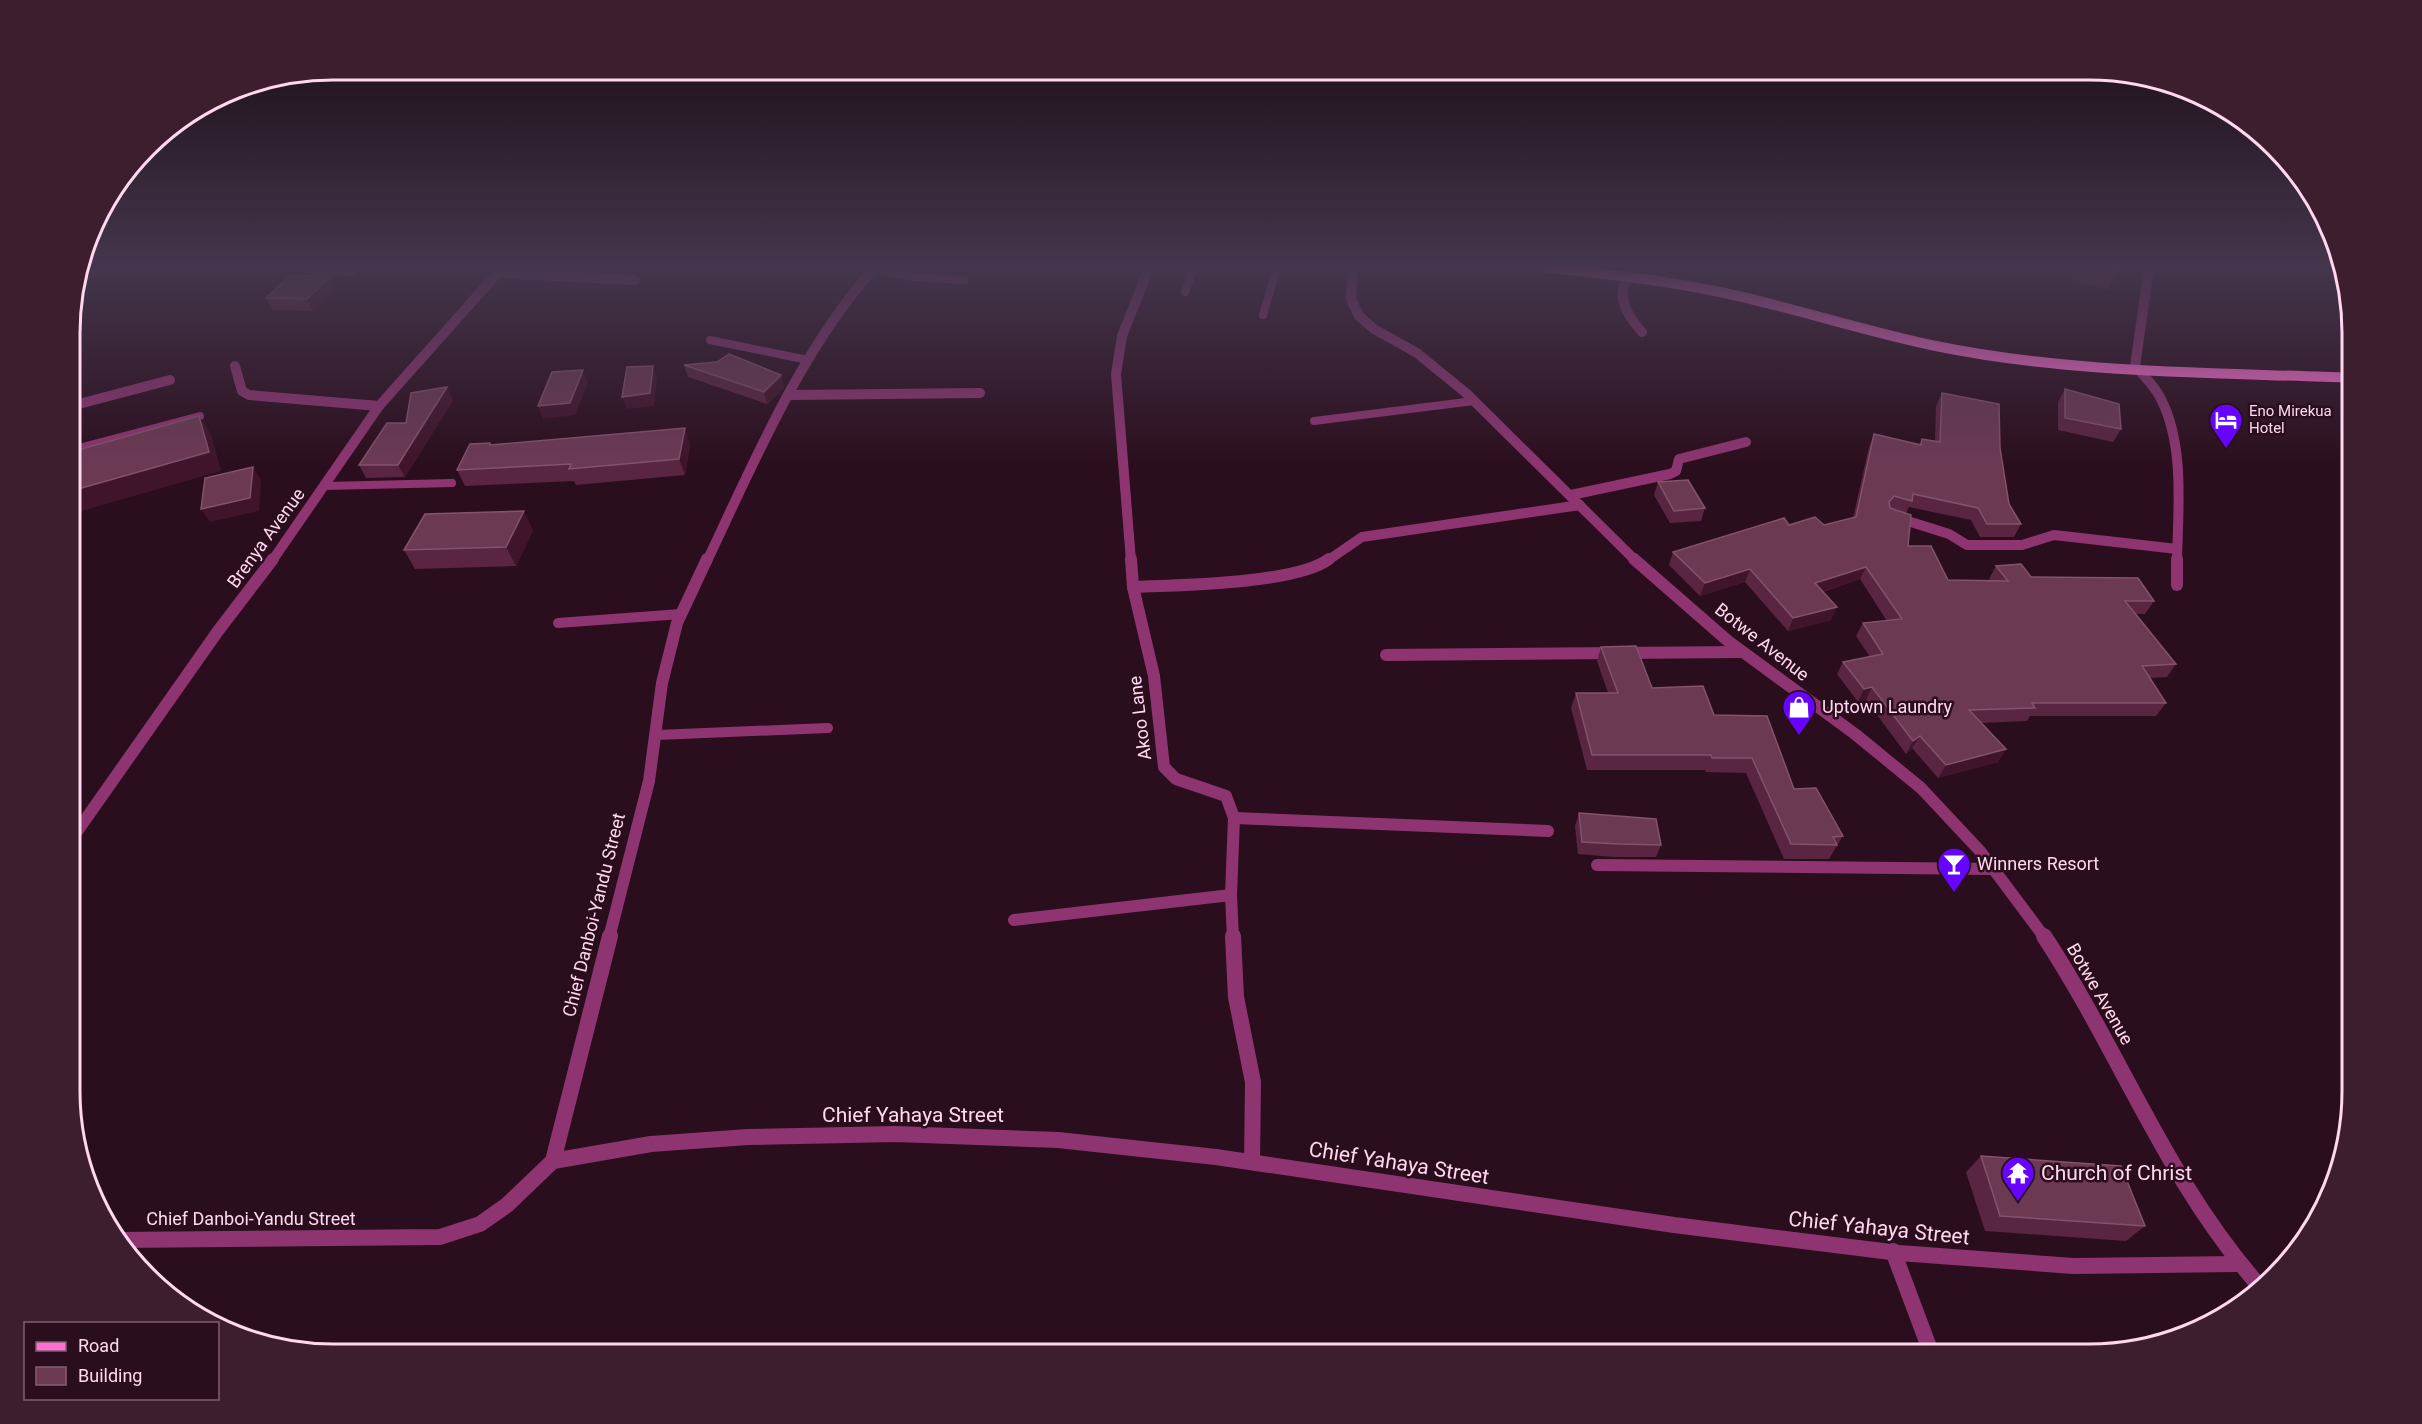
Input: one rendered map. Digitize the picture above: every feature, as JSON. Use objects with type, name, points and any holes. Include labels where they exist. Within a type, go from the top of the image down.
[{"type":"street","name":"Brenya Avenue","points":[[80,827],[325,486],[379,406],[443,334]]},
{"type":"street","name":"Chief Danboi-Yandu Street","points":[[128,1240],[440,1238],[480,1224],[507,1205],[553,1161],[648,781],[657,735],[662,683],[681,614],[696,578],[789,394],[824,334]]},
{"type":"street","name":"Akoo Lane","points":[[1123,334],[1116,363],[1118,420],[1133,587],[1151,662],[1164,767],[1173,778],[1184,784],[1202,784],[1226,795],[1234,818],[1231,895],[1236,997],[1253,1082],[1252,1162]]},
{"type":"street","name":"Botwe Avenue","points":[[1385,334],[1416,353],[1474,401],[1686,608],[1776,680],[1857,735],[1923,789],[2022,905],[2077,989],[2179,1179],[2238,1264],[2256,1282]]},
{"type":"street","points":[[1890,334],[1936,346],[2066,365],[2135,366],[2342,377]]},
{"type":"street","points":[[2135,366],[2140,334]]},
{"type":"street","points":[[235,366],[242,391],[249,395],[379,406]]},
{"type":"street","points":[[2135,366],[2154,387],[2163,403],[2175,435],[2178,585]]},
{"type":"street","points":[[80,404],[171,380]]},
{"type":"street","points":[[789,394],[980,393]]},
{"type":"street","points":[[1571,495],[1670,474],[1676,471],[1679,459],[1746,442]]},
{"type":"street","points":[[1133,587],[1232,582],[1313,569],[1322,565],[1348,542],[1362,537],[1580,505]]},
{"type":"street","points":[[1890,516],[1949,534],[1967,545],[1994,547],[2022,545],[2054,535],[2177,549]]},
{"type":"street","points":[[1386,655],[1742,652]]},
{"type":"street","points":[[1234,818],[1548,831]]},
{"type":"street","points":[[1597,865],[1994,870]]},
{"type":"street","points":[[1014,920],[1231,895]]},
{"type":"street","name":"Chief Yahaya Street","points":[[553,1161],[604,1149],[661,1140],[913,1134],[1019,1137],[1136,1147],[1252,1162],[1832,1246],[2054,1265],[2238,1264]]},
{"type":"street","points":[[1893,1251],[1929,1345]]},
{"type":"lane","points":[[710,340],[808,360]]},
{"type":"lane","points":[[1314,421],[1474,401]]},
{"type":"lane","points":[[80,448],[200,416]]},
{"type":"lane","points":[[325,486],[452,483]]},
{"type":"lane","points":[[558,623],[681,614]]},
{"type":"lane","points":[[657,735],[828,728]]},
{"type":"building","points":[[729,354],[781,375],[764,392],[684,365],[717,362]]},
{"type":"building","points":[[653,366],[650,393],[622,397],[627,367]]},
{"type":"building","points":[[583,370],[570,403],[538,406],[552,372]]},
{"type":"building","points":[[447,387],[398,465],[359,465],[387,423],[406,423],[411,393]]},
{"type":"building","points":[[2065,389],[2119,404],[2121,429],[2065,418]]},
{"type":"building","points":[[1942,393],[1999,404],[2000,448],[2009,504],[2021,524],[1987,524],[1978,508],[1913,494],[1912,501],[1894,496],[1889,502],[1890,508],[1911,515],[1908,546],[1931,546],[1948,580],[2008,581],[1996,566],[2021,564],[2031,577],[2138,578],[2154,601],[2125,601],[2176,664],[2142,666],[2166,703],[2032,703],[2035,708],[1969,710],[2006,749],[1946,765],[1920,736],[1913,741],[1872,687],[1864,689],[1843,662],[1883,654],[1863,623],[1902,619],[1866,567],[1815,583],[1837,607],[1793,618],[1750,569],[1705,583],[1673,552],[1784,518],[1789,525],[1815,517],[1824,525],[1856,517],[1874,434],[1921,445],[1922,439],[1940,442]]},
{"type":"building","points":[[199,416],[209,452],[80,488],[80,449]]},
{"type":"building","points":[[685,428],[679,459],[569,469],[571,464],[457,470],[470,444],[490,443],[490,445]]},
{"type":"building","points":[[253,467],[250,498],[201,509],[205,478]]},
{"type":"building","points":[[1688,480],[1705,508],[1674,511],[1658,482]]},
{"type":"building","points":[[524,511],[506,547],[404,550],[425,514]]},
{"type":"building","points":[[1636,646],[1652,688],[1703,686],[1714,715],[1767,716],[1794,789],[1816,788],[1843,836],[1833,837],[1837,845],[1791,844],[1752,758],[1712,758],[1711,755],[1592,755],[1576,693],[1618,693],[1601,647]]},
{"type":"building","points":[[1579,813],[1656,819],[1661,845],[1582,842]]},
{"type":"building","points":[[1981,1156],[2121,1166],[2145,1226],[2000,1216]]},
{"type":"place","name":"Eno Mirekua Hotel","points":[[2226,449]]},
{"type":"place","name":"Uptown Laundry","points":[[1799,736]]},
{"type":"place","name":"Winners Resort","points":[[1954,893]]},
{"type":"place","name":"Church of Christ","points":[[2018,1202]]}]
